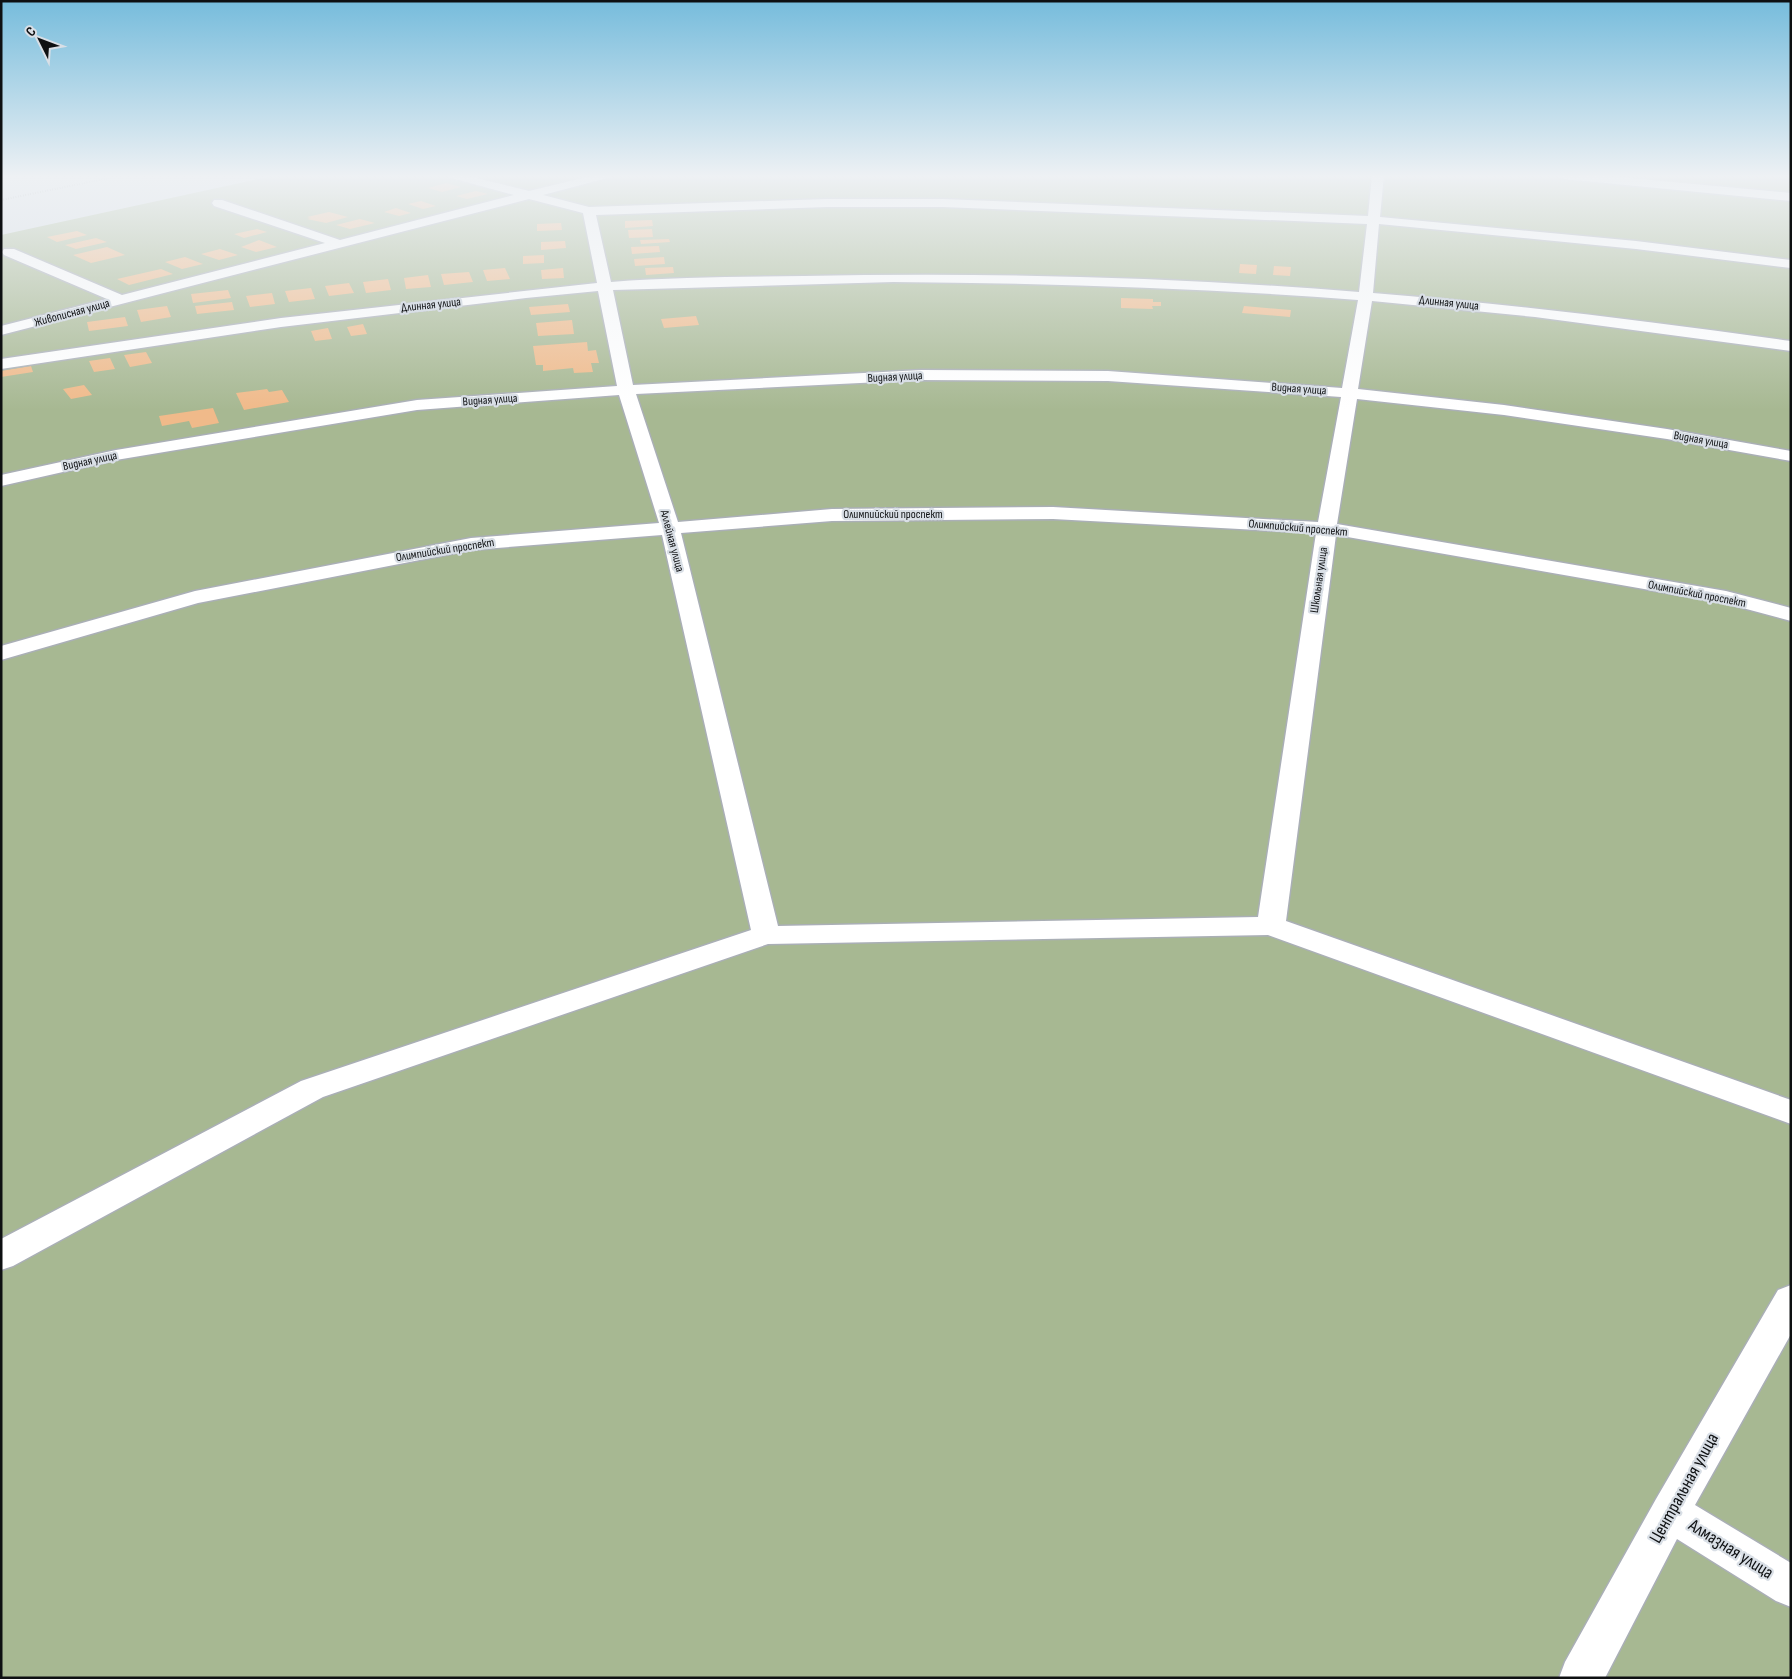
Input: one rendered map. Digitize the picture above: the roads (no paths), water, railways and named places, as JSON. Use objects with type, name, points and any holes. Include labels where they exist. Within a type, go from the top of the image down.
[{"type":"street","points":[[12,253],[121,300]]},
{"type":"street","name":"Живописная улица","points":[[1,331],[303,253]]},
{"type":"street","name":"Аллейная улица","points":[[597,253],[626,390],[670,528],[766,935]]},
{"type":"street","name":"Школьная улица","points":[[1271,926],[1327,528],[1348,393],[1366,295],[1370,253]]},
{"type":"street","points":[[1704,253],[1791,264]]},
{"type":"street","name":"Длинная улица","points":[[1,364],[302,319],[603,286],[884,277],[1059,278],[1366,295],[1658,326],[1791,346]]},
{"type":"street","name":"Видная улица","points":[[1,481],[116,455],[417,405],[626,390],[941,375],[1108,376],[1348,393],[1514,412],[1667,434],[1791,456]]},
{"type":"street","name":"Олимпийский проспект","points":[[1,652],[195,598],[471,544],[832,515],[1052,513],[1327,528],[1726,597],[1791,615]]},
{"type":"street","points":[[1,1256],[312,1089],[766,935],[1271,926],[1791,1112]]},
{"type":"street","name":"Центральная улица","points":[[1580,1678],[1670,1512],[1791,1300]]},
{"type":"street","name":"Алмазная улица","points":[[1670,1512],[1791,1587]]}]
